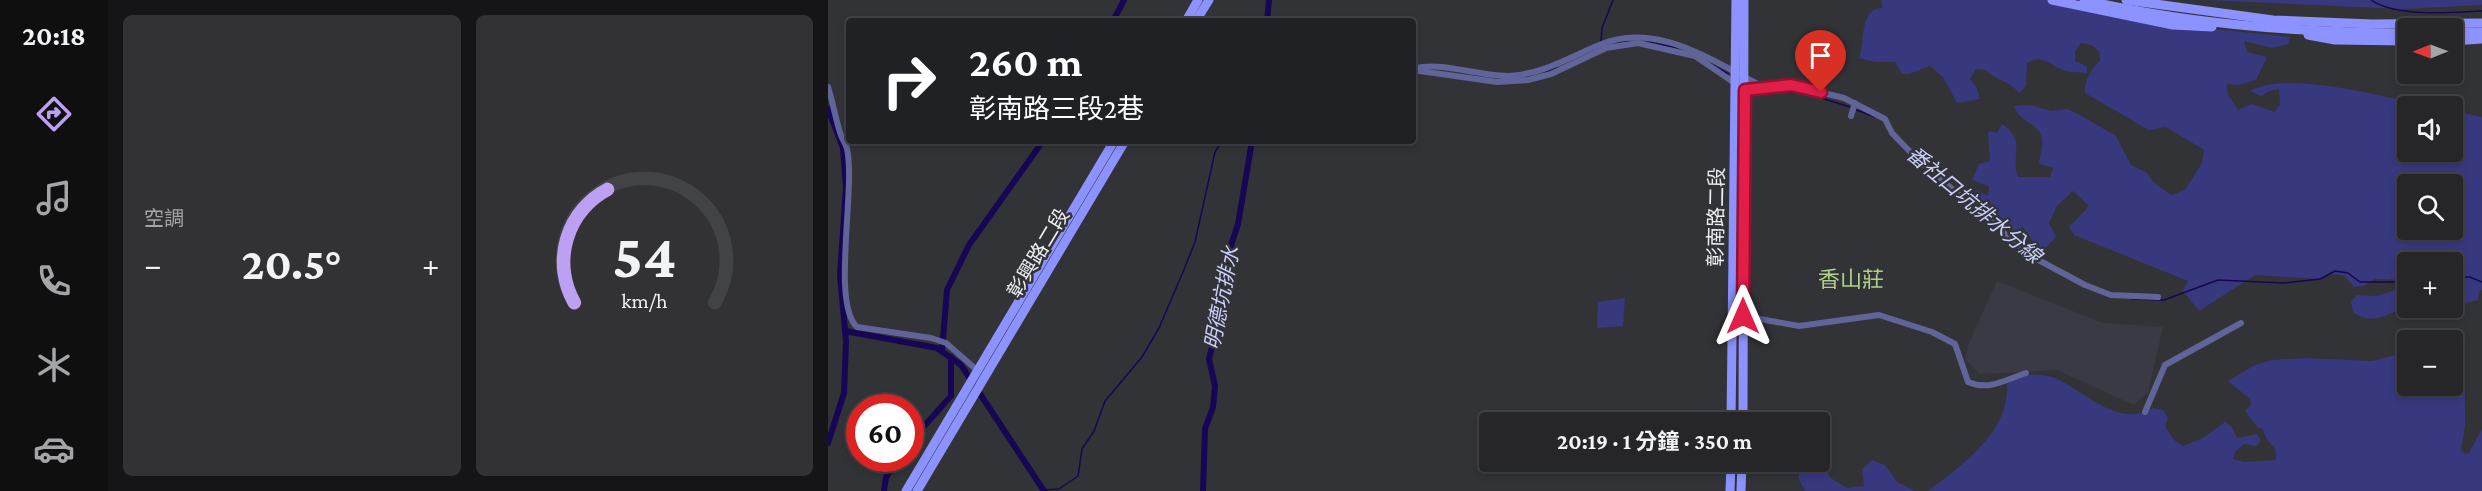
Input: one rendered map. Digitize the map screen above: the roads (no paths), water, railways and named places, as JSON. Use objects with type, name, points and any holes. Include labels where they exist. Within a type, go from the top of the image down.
[{"type":"main road","points":[[1188,18],[1198,0]]},
{"type":"main road","points":[[1199,18],[1209,0]]},
{"type":"main road","name":"彰南路二段","points":[[1731,412],[1736,0]]},
{"type":"main road","name":"彰南路二段","points":[[1743,412],[1744,0]]},
{"type":"main road","points":[[2052,0],[2173,24],[2242,21]]},
{"type":"main road","points":[[2084,0],[2242,21],[2397,32]]},
{"type":"main road","points":[[2126,0],[2174,12]]},
{"type":"main road","points":[[2165,0],[2242,21]]},
{"type":"main road","points":[[2285,25],[2313,18],[2482,17]]},
{"type":"main road","points":[[2285,25],[2482,23]]},
{"type":"main road","points":[[2285,25],[2335,39],[2397,41]]},
{"type":"main road","points":[[2463,32],[2482,32]]},
{"type":"main road","points":[[2463,40],[2482,39]]},
{"type":"main road","name":"彰興路二段","points":[[906,491],[1112,144]]},
{"type":"main road","name":"彰興路二段","points":[[917,491],[1123,144]]},
{"type":"main road","points":[[1732,314],[1743,316]]},
{"type":"main road","points":[[1730,491],[1731,472]]},
{"type":"main road","points":[[1741,491],[1742,472]]},
{"type":"street","points":[[1416,70],[1431,67],[1507,76],[1535,74],[1616,39],[1639,38],[1685,46],[1735,78],[1745,90],[1764,87],[1807,87],[1855,104],[1885,119],[1893,133],[1917,159],[2031,256],[2085,285],[2111,295],[2158,297]]},
{"type":"street","points":[[1416,70],[1497,82],[1540,77],[1606,48],[1638,43],[1695,56],[1735,78],[1745,78],[1764,87]]},
{"type":"street","points":[[828,87],[840,133],[847,148],[851,190],[845,279],[848,313],[853,323],[857,327],[931,338],[946,343],[978,371]]},
{"type":"street","points":[[1851,116],[1855,104]]},
{"type":"street","points":[[1743,316],[1799,326],[1879,315],[1932,332],[1955,344],[1968,382],[1979,387],[1987,387],[2026,374]]},
{"type":"street","points":[[2145,412],[2165,365],[2241,323]]},
{"type":"waterway","points":[[1115,18],[1124,0]]},
{"type":"waterway","name":"明德坑排水","points":[[1267,18],[1269,0]]},
{"type":"waterway","points":[[1601,42],[1602,28],[1613,0]]},
{"type":"waterway","points":[[2371,0],[2382,6],[2409,12],[2482,11]]},
{"type":"waterway","name":"番社口坑排水分線","points":[[1620,42],[1630,41]]},
{"type":"waterway","name":"番社口坑排水分線","points":[[1647,42],[1677,48]]},
{"type":"waterway","name":"番社口坑排水分線","points":[[1711,64],[1728,74]]},
{"type":"waterway","name":"番社口坑排水分線","points":[[1544,73],[1557,67]]},
{"type":"waterway","name":"番社口坑排水分線","points":[[1758,91],[1805,93],[1850,107]]},
{"type":"waterway","points":[[828,109],[843,148],[846,188],[840,275],[846,341],[844,393],[828,443]]},
{"type":"waterway","name":"番社口坑排水分線","points":[[1854,109],[1875,117]]},
{"type":"waterway","points":[[942,351],[947,290],[969,245],[1041,144]]},
{"type":"waterway","points":[[1044,490],[1059,489],[1078,476],[1082,449],[1094,431],[1105,401],[1142,357],[1159,328],[1195,242],[1215,152],[1220,144]]},
{"type":"waterway","name":"明德坑排水","points":[[1203,491],[1205,429],[1213,407],[1215,386],[1209,359],[1219,319],[1222,273],[1238,224],[1251,144]]},
{"type":"waterway","name":"番社口坑排水分線","points":[[1921,166],[1960,200]]},
{"type":"waterway","name":"番社口坑排水分線","points":[[2132,299],[2164,300],[2218,280],[2284,283],[2320,279],[2335,271],[2348,273],[2360,282],[2397,282]]},
{"type":"waterway","name":"番社口坑排水分線","points":[[2463,277],[2482,282]]},
{"type":"waterway","points":[[845,331],[937,348],[961,365],[1044,491]]},
{"type":"waterway","points":[[924,426],[951,396],[951,357]]},
{"type":"waterway","points":[[884,491],[886,477],[890,472]]},
{"type":"district","name":"香山莊","points":[[1851,279]]}]
